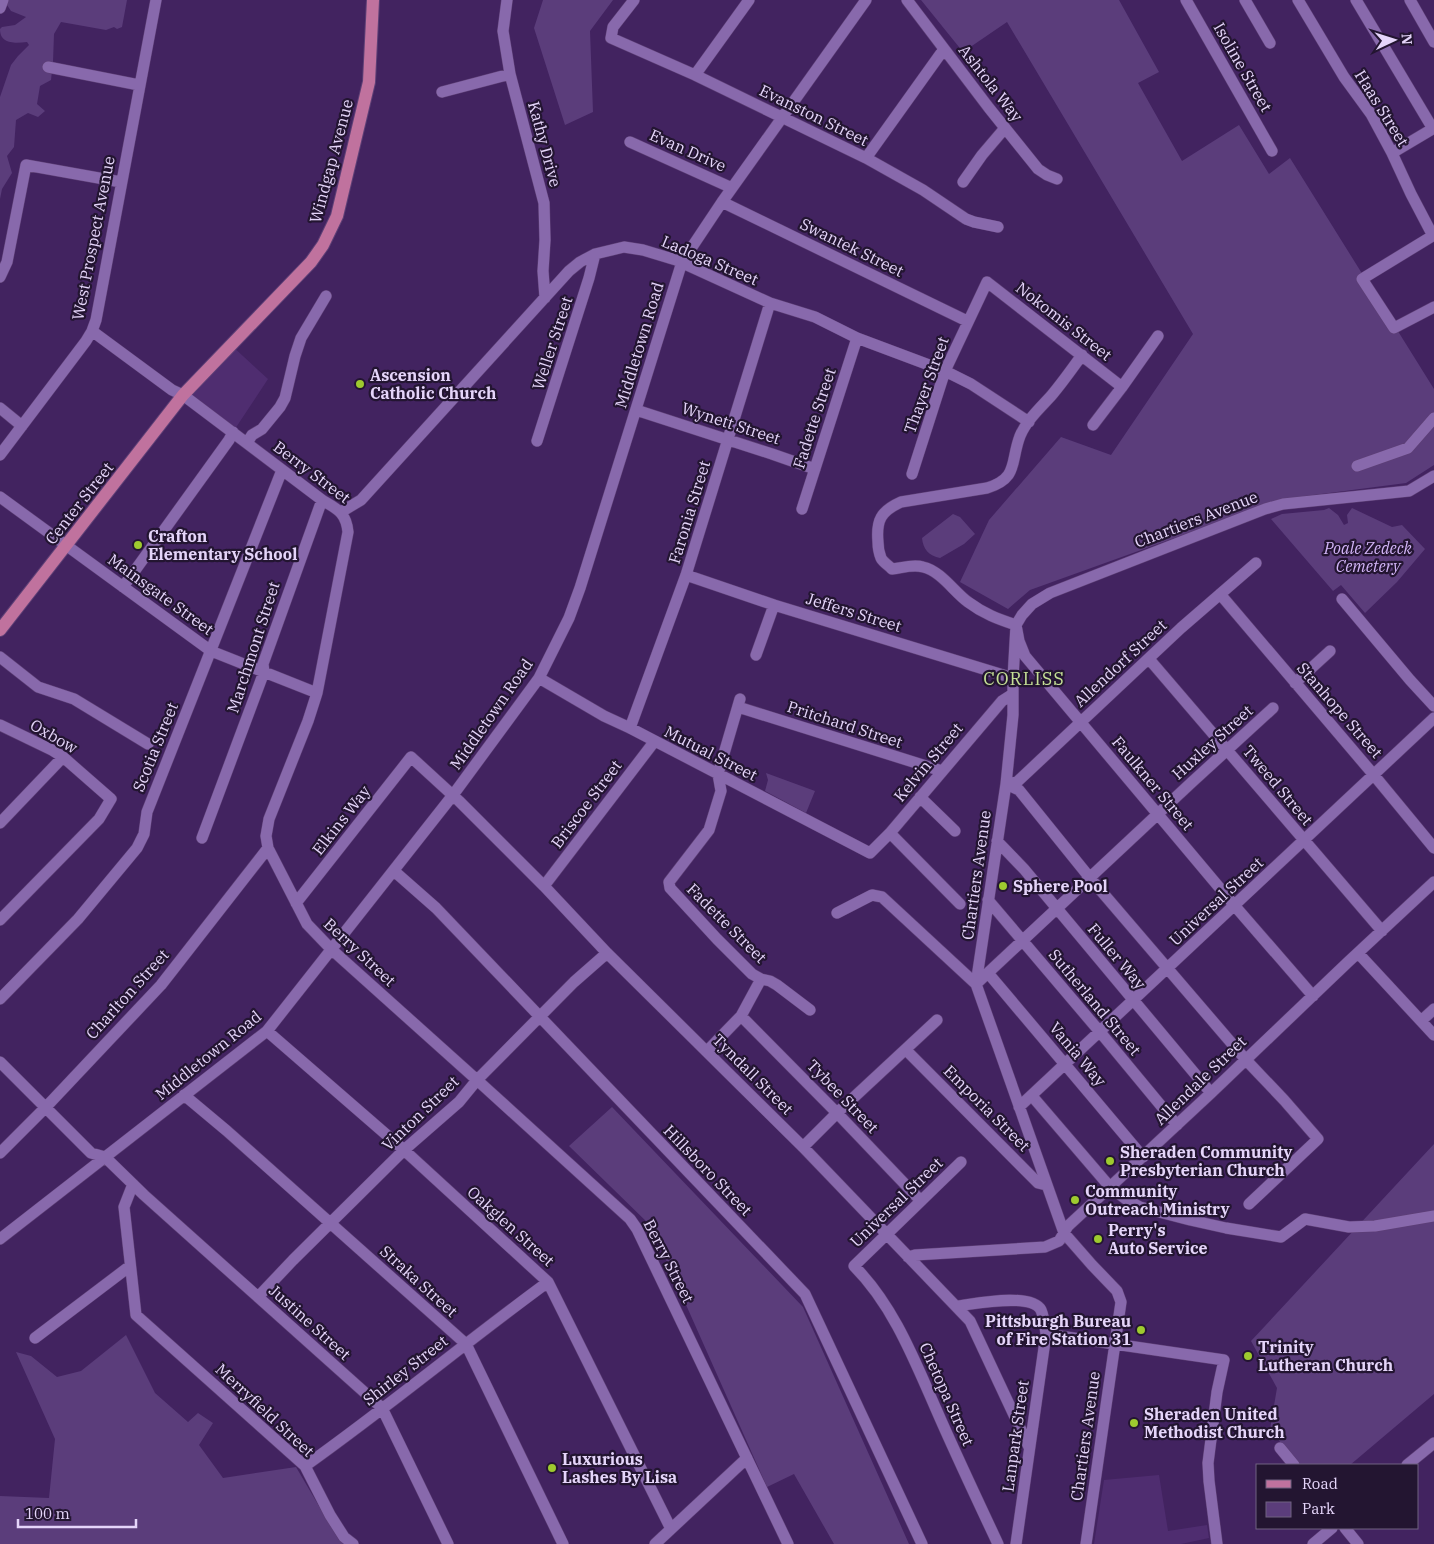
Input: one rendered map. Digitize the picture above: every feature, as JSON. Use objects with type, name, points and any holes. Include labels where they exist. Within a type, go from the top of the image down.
[{"type":"main road","name":"Windgap Avenue","points":[[183,395],[312,262],[323,245],[337,216],[369,82],[373,0]]},
{"type":"main road","name":"Center Street","points":[[0,630],[183,395]]},
{"type":"street","points":[[0,8],[3,0]]},
{"type":"street","name":"West Prospect Avenue","points":[[0,455],[92,331],[96,320],[156,0]]},
{"type":"street","name":"Kathy Drive","points":[[507,0],[503,31],[510,74],[544,203],[546,240],[543,271],[545,298]]},
{"type":"street","name":"Evanston Street","points":[[634,0],[613,27],[611,38],[866,158],[923,190],[966,219],[998,227]]},
{"type":"street","points":[[695,76],[749,0]]},
{"type":"street","name":"Middletown Road","points":[[0,1239],[267,1031],[453,795],[538,678],[569,618],[580,588],[682,262],[722,202],[866,0]]},
{"type":"street","name":"Ashtola Way","points":[[907,0],[1038,170],[1057,179]]},
{"type":"street","name":"Isoline Street","points":[[1186,0],[1272,151]]},
{"type":"street","points":[[1245,0],[1270,43]]},
{"type":"street","name":"Haas Street","points":[[1298,0],[1344,77],[1371,114],[1433,236]]},
{"type":"street","points":[[1356,0],[1434,128],[1392,153]]},
{"type":"street","points":[[1410,0],[1434,42]]},
{"type":"street","points":[[866,158],[944,48]]},
{"type":"street","points":[[48,67],[139,85]]},
{"type":"street","points":[[442,92],[510,74]]},
{"type":"street","points":[[963,182],[1005,128]]},
{"type":"street","name":"Evan Drive","points":[[630,142],[732,188]]},
{"type":"street","points":[[0,277],[7,262],[26,165],[121,182]]},
{"type":"street","name":"Swantek Street","points":[[722,202],[967,321]]},
{"type":"street","points":[[1433,236],[1362,279],[1394,328],[1434,307]]},
{"type":"street","name":"Ladoga Street","points":[[341,512],[361,500],[580,262],[595,254],[624,247],[644,250],[682,262],[770,303],[815,317],[857,338],[945,371],[971,384],[1029,422]]},
{"type":"street","name":"Weller Street","points":[[538,441],[595,254]]},
{"type":"street","name":"Thayer Street","points":[[912,474],[945,371],[987,282]]},
{"type":"street","name":"Nokomis Street","points":[[987,282],[1122,387]]},
{"type":"street","points":[[246,443],[252,435],[262,429],[280,408],[285,398],[301,338],[326,296]]},
{"type":"street","name":"Faronia Street","points":[[630,728],[686,575],[770,303]]},
{"type":"street","name":"Berry Street","points":[[92,331],[172,390],[183,395],[322,500],[341,512],[347,523],[348,532],[317,693],[308,721],[269,819],[266,836],[268,848],[307,924],[331,949],[630,1219],[637,1229],[788,1544]]},
{"type":"street","points":[[1093,425],[1158,336]]},
{"type":"street","name":"Fadette Street","points":[[802,509],[857,338]]},
{"type":"street","points":[[1016,625],[993,618],[968,602],[937,574],[924,567],[914,566],[892,569],[881,560],[878,549],[877,528],[880,518],[889,507],[901,502],[987,488],[999,484],[1006,479],[1011,471],[1020,435],[1082,355]]},
{"type":"street","points":[[0,408],[22,426]]},
{"type":"street","name":"Wynett Street","points":[[636,410],[815,469]]},
{"type":"street","points":[[1358,466],[1408,448],[1434,418]]},
{"type":"street","points":[[123,587],[233,432]]},
{"type":"street","name":"Scotia Street","points":[[0,999],[78,919],[137,848],[144,834],[147,812],[282,470]]},
{"type":"street","name":"Chartiers Avenue","points":[[1086,1544],[1121,1302],[1117,1291],[1064,1233],[976,984],[1006,784],[1014,694],[1016,625],[1032,604],[1050,593],[1265,509],[1283,504],[1409,491],[1434,476]]},
{"type":"street","name":"Mainsgate Street","points":[[0,497],[211,651],[317,693]]},
{"type":"street","name":"Marchmont Street","points":[[202,838],[264,672],[262,664],[322,500]]},
{"type":"street","name":"Allendorf Street","points":[[1006,784],[1018,782],[1181,628],[1256,563]]},
{"type":"street","name":"Jeffers Street","points":[[686,575],[774,605],[1013,678]]},
{"type":"street","name":"Stanhope Street","points":[[1220,594],[1434,848]]},
{"type":"street","points":[[1342,599],[1434,706]]},
{"type":"street","points":[[756,655],[774,605]]},
{"type":"street","name":"Faulkner Street","points":[[1016,625],[1019,642],[1025,656],[1313,996]]},
{"type":"street","points":[[1295,683],[1330,651]]},
{"type":"street","points":[[0,657],[38,687],[74,699],[148,744]]},
{"type":"street","name":"Tweed Street","points":[[1149,660],[1382,931]]},
{"type":"street","name":"Mutual Street","points":[[538,678],[604,716],[870,853]]},
{"type":"street","name":"Kelvin Street","points":[[870,853],[890,833],[1002,701],[1014,694]]},
{"type":"street","name":"Fadette Street","points":[[739,703],[718,774],[721,791],[709,830],[669,882],[670,888],[716,939],[752,974],[777,985],[810,1010]]},
{"type":"street","name":"Pritchard Street","points":[[739,703],[942,772]]},
{"type":"street","name":"Huxley Street","points":[[976,984],[1273,708]]},
{"type":"street","name":"Universal Street","points":[[1019,1107],[1434,718]]},
{"type":"street","name":"Oxbow","points":[[0,725],[63,757],[111,799],[98,819],[0,920]]},
{"type":"street","name":"Briscoe Street","points":[[544,886],[654,742]]},
{"type":"street","points":[[0,823],[63,757]]},
{"type":"street","name":"Tyndall Street","points":[[411,757],[453,795],[544,886],[607,953],[803,1147],[970,1320],[1029,1446]]},
{"type":"street","name":"Elkins Way","points":[[296,903],[411,757]]},
{"type":"street","points":[[1006,784],[1019,790],[1090,878],[1167,968],[1246,1060],[1318,1139],[1249,1204]]},
{"type":"street","points":[[920,797],[955,831]]},
{"type":"street","points":[[890,833],[960,904]]},
{"type":"street","name":"Fuller Way","points":[[997,841],[1024,869],[1211,1093]]},
{"type":"street","name":"Charlton Street","points":[[0,1153],[46,1107],[160,985],[268,848]]},
{"type":"street","name":"Hillsboro Street","points":[[394,871],[436,908],[805,1294],[922,1544]]},
{"type":"street","name":"Allendale Street","points":[[908,1257],[924,1254],[1046,1248],[1059,1241],[1068,1226],[1434,882]]},
{"type":"street","points":[[837,913],[872,895],[882,896],[976,984]]},
{"type":"street","name":"Sutherland Street","points":[[988,900],[1177,1125]]},
{"type":"street","name":"Vinton Street","points":[[258,1297],[404,1150],[458,1102],[477,1080],[574,982],[607,953]]},
{"type":"street","points":[[1358,953],[1434,1035]]},
{"type":"street","name":"Vania Way","points":[[988,973],[1143,1157]]},
{"type":"street","points":[[707,1051],[741,1016],[761,979]]},
{"type":"street","points":[[1421,1021],[1434,1009]]},
{"type":"street","name":"Tybee Street","points":[[741,1016],[838,1113],[920,1201]]},
{"type":"street","points":[[803,1147],[937,1020]]},
{"type":"street","name":"Oakglen Street","points":[[267,1031],[404,1150],[548,1282],[671,1529]]},
{"type":"street","name":"Emporia Street","points":[[906,1050],[1038,1183],[1046,1185]]},
{"type":"street","name":"Justine Street","points":[[0,1062],[91,1153],[105,1157],[382,1408],[448,1544]]},
{"type":"street","name":"Straka Street","points":[[184,1095],[466,1344],[563,1544]]},
{"type":"street","points":[[1032,1096],[1110,1187],[1126,1200],[1140,1207],[1226,1228],[1281,1237],[1305,1219],[1358,1227],[1434,1216]]},
{"type":"street","name":"Universal Street","points":[[854,1266],[961,1162]]},
{"type":"street","points":[[35,1338],[130,1266],[124,1207],[133,1184]]},
{"type":"street","name":"Merryfield Street","points":[[130,1266],[136,1315],[305,1466],[330,1515],[344,1537],[353,1544]]},
{"type":"street","name":"Chetopa Street","points":[[854,1266],[878,1293],[915,1359],[936,1410],[998,1544]]},
{"type":"street","name":"Shirley Street","points":[[305,1466],[548,1282]]},
{"type":"street","points":[[957,1306],[1016,1300],[1034,1304],[1040,1309],[1046,1334],[1224,1360],[1217,1392],[1208,1463],[1217,1544]]},
{"type":"street","name":"Lanpark Street","points":[[1019,1544],[1029,1446],[1046,1334]]},
{"type":"street","points":[[1408,1464],[1434,1443]]},
{"type":"street","points":[[1280,1448],[1293,1464]]},
{"type":"street","points":[[655,1544],[747,1458]]},
{"type":"street","points":[[1312,1544],[1331,1529]]},
{"type":"street","points":[[1346,1529],[1358,1544]]},
{"type":"shaded area","points":[[231,345],[268,379],[233,432],[183,395]]},
{"type":"shaded area","points":[[1159,1475],[1168,1531],[1207,1525],[1209,1538],[1181,1544],[1094,1544],[1104,1480]]},
{"type":"green space","points":[[6,0],[127,0],[122,27],[117,29],[114,27],[106,30],[61,22],[54,34],[51,80],[40,86],[37,104],[45,111],[38,117],[28,113],[16,120],[14,147],[7,156],[12,173],[2,189],[0,199],[0,97],[11,65],[29,45],[27,42],[9,42],[3,38],[0,29],[2,27],[15,25],[26,17],[11,11],[5,2]]},
{"type":"green space","points":[[543,0],[613,0],[590,31],[593,112],[565,125],[534,28]]},
{"type":"green space","points":[[921,0],[1119,0],[1159,72],[1138,83],[1182,161],[1239,125],[1269,174],[1290,158],[1434,389],[1434,465],[1406,483],[1283,499],[1030,590],[1008,609],[960,582],[989,520],[1061,437],[1111,455],[1193,334],[1007,22],[963,52]]},
{"type":"green space","name":"Poale Zedeck Cemetery","points":[[1329,508],[1338,515],[1344,525],[1348,523],[1347,515],[1352,508],[1392,527],[1402,525],[1425,549],[1397,582],[1365,613],[1341,585],[1333,591],[1271,519],[1282,514]]},
{"type":"green space","points":[[953,514],[960,517],[975,534],[964,544],[940,558],[933,556],[925,549],[922,538]]},
{"type":"green space","points":[[766,773],[815,791],[806,813],[765,791],[768,780]]},
{"type":"green space","points":[[612,1107],[803,1307],[909,1544],[834,1544],[794,1474],[767,1487],[651,1226],[569,1146]]},
{"type":"green space","points":[[1434,1144],[1434,1394],[1351,1464],[1297,1464],[1270,1429],[1277,1388],[1251,1341]]},
{"type":"green space","points":[[126,1335],[155,1393],[188,1422],[198,1413],[213,1423],[199,1445],[223,1478],[296,1467],[339,1540],[345,1544],[0,1544],[0,1496],[49,1498],[55,1439],[16,1352],[31,1356],[57,1377],[81,1371]]},
{"type":"place","name":"Ascension Catholic Church","points":[[360,384]]},
{"type":"place","name":"Crafton Elementary School","points":[[138,545]]},
{"type":"place","name":"Sphere Pool","points":[[1003,886]]},
{"type":"place","name":"Sheraden Community Presbyterian Church","points":[[1110,1161]]},
{"type":"place","name":"Community Outreach Ministry","points":[[1075,1200]]},
{"type":"place","name":"Perry's Auto Service","points":[[1098,1239]]},
{"type":"place","name":"Pittsburgh Bureau of Fire Station 31","points":[[1141,1330]]},
{"type":"place","name":"Trinity Lutheran Church","points":[[1248,1356]]},
{"type":"place","name":"Sheraden United Methodist Church","points":[[1134,1423]]},
{"type":"place","name":"Luxurious Lashes By Lisa","points":[[552,1468]]},
{"type":"district","name":"CORLISS","points":[[1024,679]]}]
